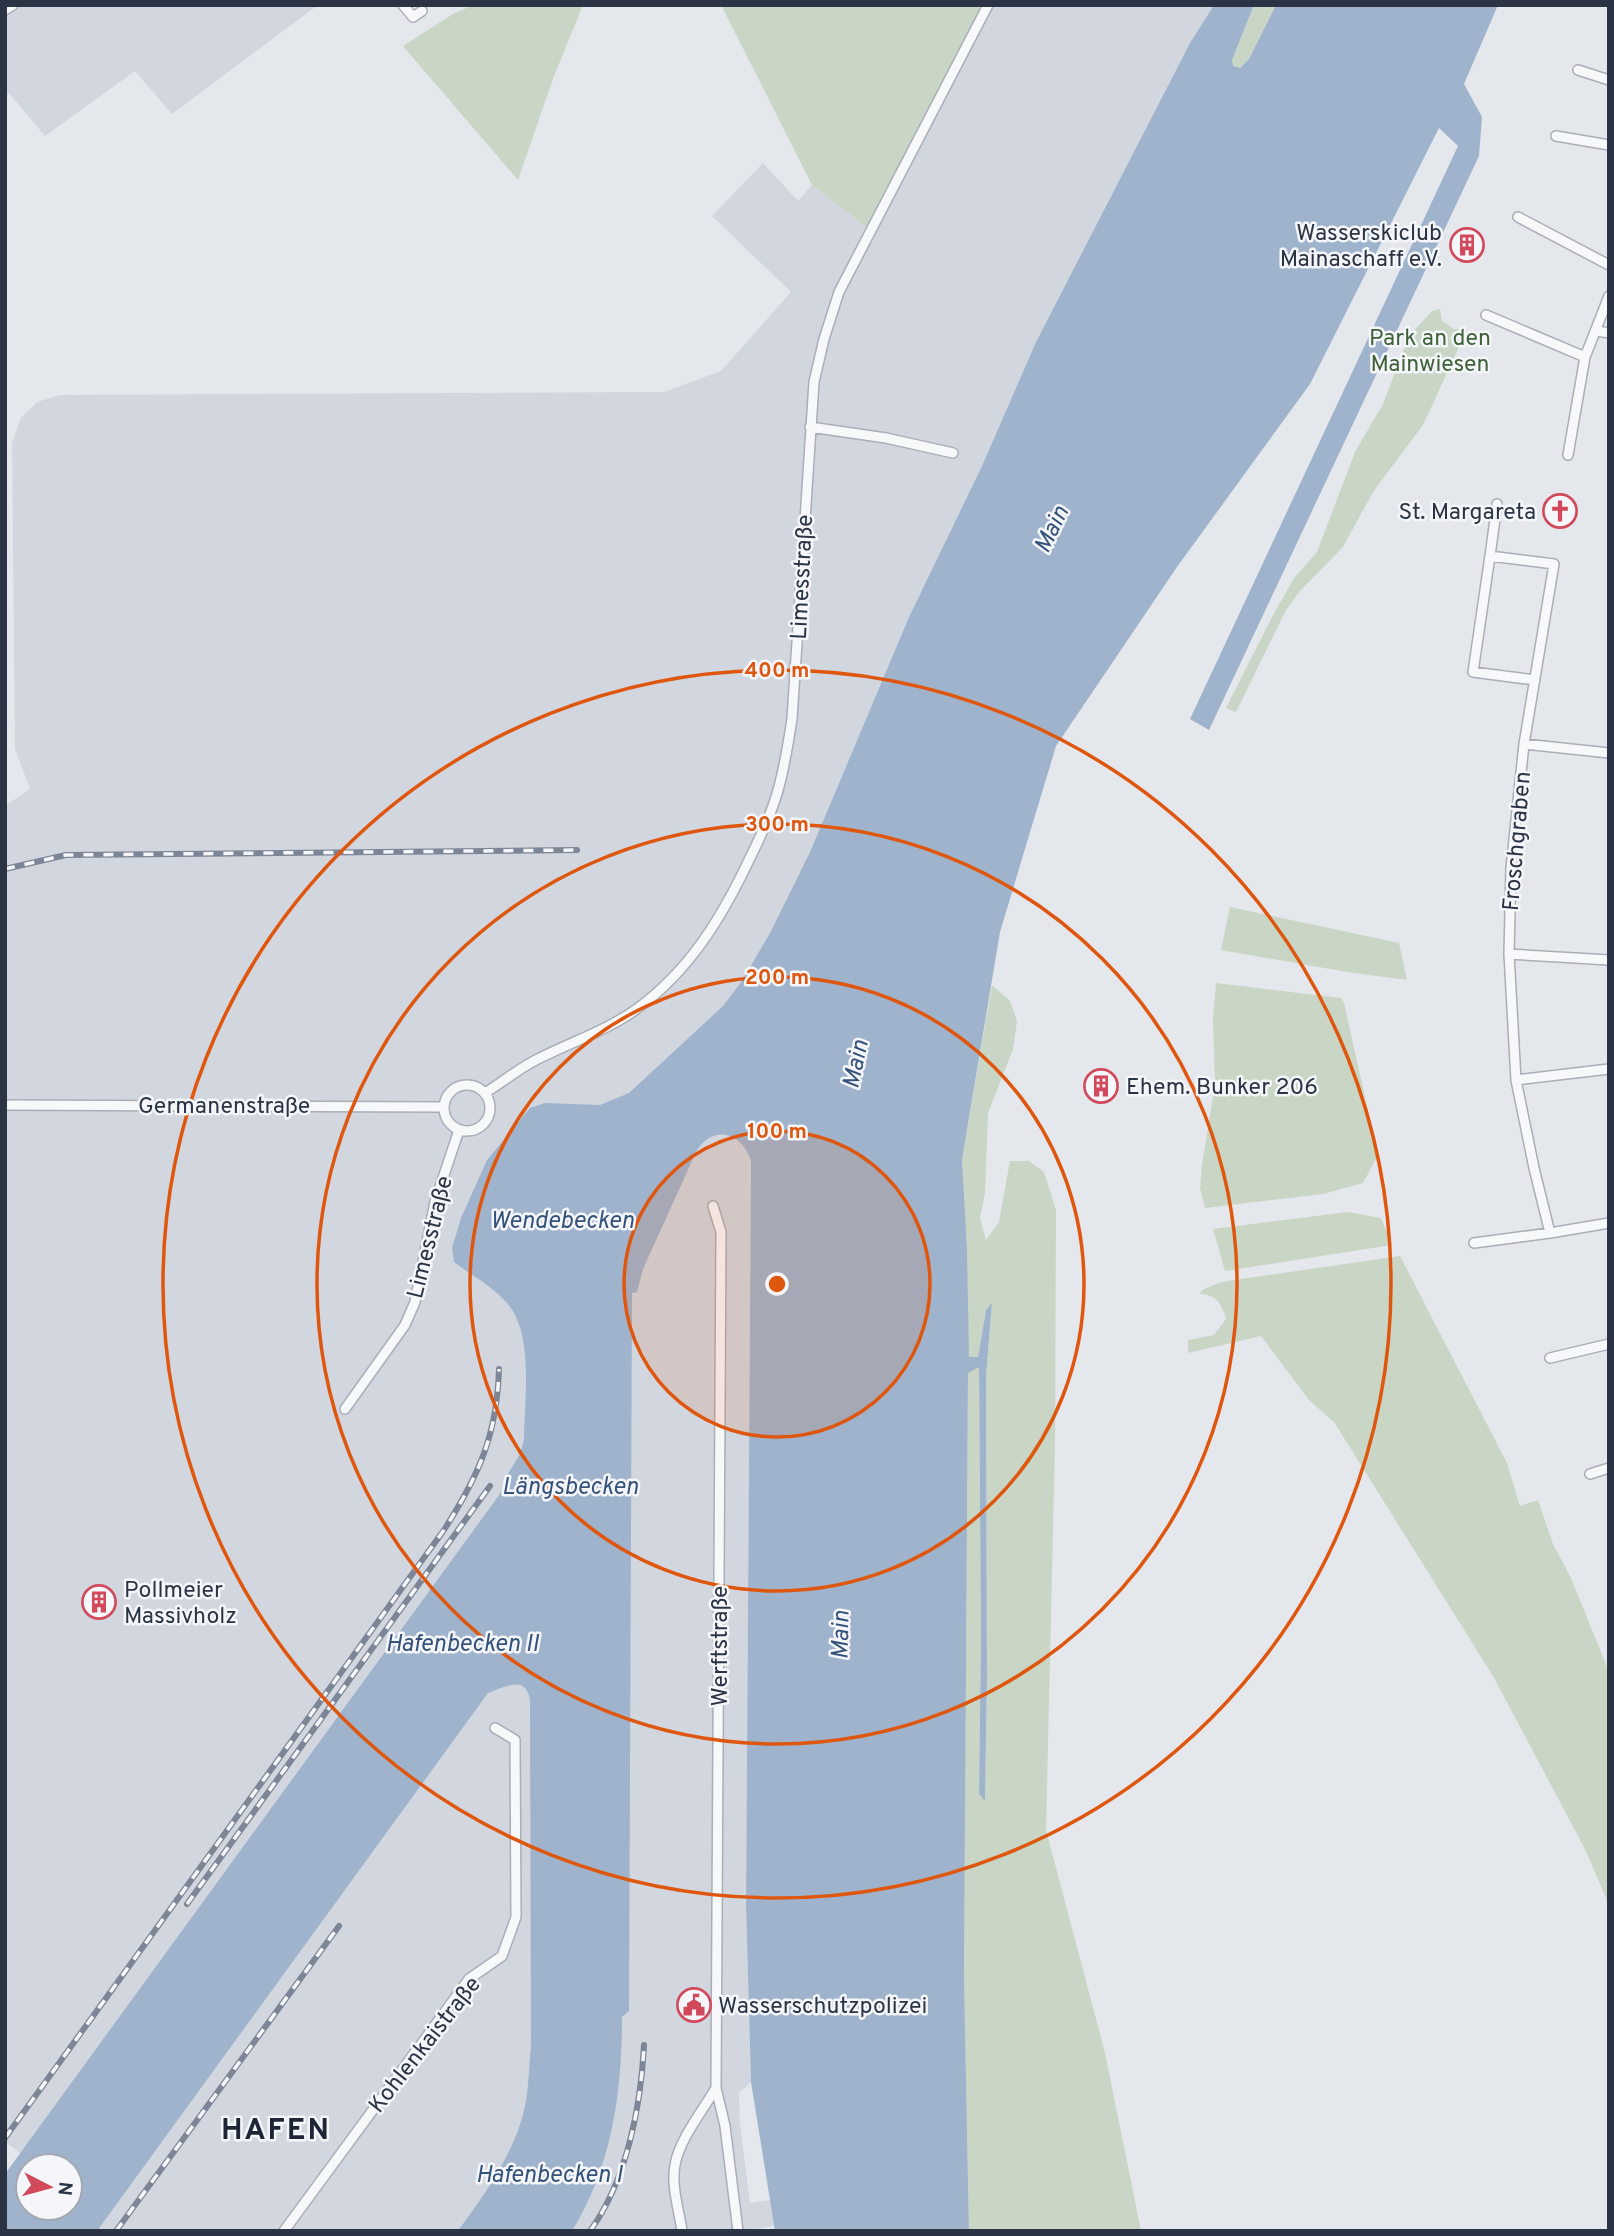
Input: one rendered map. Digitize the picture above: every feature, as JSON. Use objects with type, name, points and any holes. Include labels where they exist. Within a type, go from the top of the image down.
[{"type":"street","points":[[5,10],[13,5]]},
{"type":"street","points":[[403,5],[413,17],[422,11]]},
{"type":"street","name":"Limesstraße","points":[[485,1093],[534,1062],[637,1009],[669,982],[708,935],[766,824],[776,796],[790,731],[810,427],[814,382],[824,339],[839,292],[988,5]]},
{"type":"street","points":[[1578,69],[1609,80]]},
{"type":"street","points":[[1556,136],[1609,145]]},
{"type":"street","points":[[1518,217],[1609,265]]},
{"type":"street","points":[[1568,456],[1585,357],[1609,296]]},
{"type":"street","points":[[1486,315],[1585,357]]},
{"type":"street","points":[[1597,331],[1609,333]]},
{"type":"street","points":[[810,427],[886,438],[953,453]]},
{"type":"street","points":[[1497,504],[1473,672],[1535,680]]},
{"type":"street","name":"Froschgraben","points":[[1490,556],[1554,564],[1524,744],[1511,868],[1508,954],[1516,1080],[1550,1233]]},
{"type":"street","points":[[1524,744],[1609,753]]},
{"type":"street","points":[[1508,954],[1609,960]]},
{"type":"street","points":[[1516,1080],[1609,1069]]},
{"type":"street","points":[[473,1085],[485,1093],[490,1107],[486,1121],[474,1130],[459,1130],[449,1123],[443,1107],[448,1094],[459,1086],[473,1085]]},
{"type":"street","name":"Germanenstraße","points":[[5,1105],[443,1107]]},
{"type":"street","name":"Limesstraße","points":[[345,1409],[405,1325],[415,1302],[435,1202],[459,1130]]},
{"type":"street","name":"Werftstraße","points":[[713,1206],[720,1232],[716,2088],[724,2126],[737,2231]]},
{"type":"street","points":[[1474,1243],[1609,1223]]},
{"type":"street","points":[[1550,1358],[1609,1344]]},
{"type":"street","points":[[1590,1474],[1609,1468]]},
{"type":"street","name":"Kohlenkaistraße","points":[[284,2231],[469,1979],[502,1956],[516,1917],[515,1740],[495,1728]]},
{"type":"street","points":[[682,2231],[674,2166],[680,2147],[716,2088]]},
{"type":"shaded area","points":[[5,5],[318,5],[172,114],[135,71],[45,136],[9,93],[5,96]]},
{"type":"shaded area","points":[[988,5],[1214,5],[1190,43],[1036,342],[982,466],[909,617],[810,852],[770,933],[747,1149],[751,1161],[746,1906],[751,2082],[739,2093],[750,2203],[782,2198],[784,2224],[754,2231],[11,2231],[18,2222],[84,2222],[84,2152],[19,2152],[5,2142],[5,806],[30,789],[15,749],[12,442],[21,418],[37,402],[60,395],[664,392],[721,371],[791,292],[712,216],[763,163],[798,201],[812,185],[871,231]]},
{"type":"green space","points":[[473,5],[583,5],[554,76],[518,180],[403,46],[453,14]]},
{"type":"green space","points":[[721,5],[988,5],[871,231],[812,185]]},
{"type":"green space","points":[[1254,5],[1276,5],[1249,59],[1240,68],[1235,68],[1232,66],[1232,60]]},
{"type":"green space","name":"Park an den Mainwiesen","points":[[1440,309],[1442,321],[1454,329],[1461,329],[1465,334],[1423,425],[1373,492],[1343,547],[1300,591],[1286,610],[1236,712],[1226,708],[1294,578],[1317,552],[1355,452],[1383,404],[1409,336],[1432,311]]},
{"type":"green space","points":[[1230,907],[1399,943],[1407,980],[1221,950]]},
{"type":"green space","points":[[1216,983],[1341,998],[1378,1155],[1363,1183],[1323,1194],[1205,1208],[1200,1188],[1215,1084],[1213,1019]]},
{"type":"green space","points":[[992,985],[1010,1001],[1017,1021],[1013,1049],[988,1113],[985,1193],[980,1218],[986,1240],[999,1222],[1010,1161],[1029,1161],[1044,1172],[1056,1210],[1055,1444],[1046,1830],[1105,2053],[1141,2231],[969,2231],[964,1976],[968,1372],[979,1366],[979,1794],[985,1800],[986,1376],[992,1304],[986,1310],[978,1357],[968,1357],[967,1248],[962,1160]]},
{"type":"green space","points":[[1348,1212],[1381,1218],[1392,1245],[1225,1271],[1213,1229]]},
{"type":"green space","points":[[1400,1256],[1507,1463],[1520,1506],[1538,1500],[1553,1544],[1571,1578],[1609,1672],[1609,1905],[1586,1851],[1493,1676],[1334,1422],[1309,1400],[1261,1336],[1188,1353],[1188,1340],[1214,1335],[1226,1319],[1217,1301],[1210,1296],[1199,1294],[1204,1289],[1221,1282]]},
{"type":"water","points":[[1214,5],[1254,5],[1232,60],[1233,66],[1240,68],[1249,59],[1276,5],[1498,5],[1464,84],[1482,117],[1479,156],[1209,730],[1190,719],[1458,146],[1439,128],[1310,384],[1177,567],[1056,746],[1000,932],[962,1160],[969,1357],[978,1357],[986,1310],[992,1303],[986,1376],[985,1801],[979,1794],[979,1367],[968,1373],[964,1976],[969,2231],[775,2231],[751,2082],[746,1906],[751,1161],[742,1144],[728,1135],[720,1134],[704,1142],[697,1150],[643,1269],[637,1292],[632,1293],[629,2011],[622,2017],[620,2073],[612,2128],[597,2181],[572,2231],[458,2231],[490,2185],[508,2153],[522,2119],[528,2087],[531,2046],[530,1701],[524,1688],[514,1685],[488,1693],[97,2231],[5,2231],[5,2174],[14,2162],[14,2222],[84,2222],[84,2152],[21,2152],[510,1480],[506,1477],[520,1454],[524,1440],[526,1368],[521,1331],[506,1302],[454,1262],[452,1248],[461,1218],[487,1160],[530,1108],[545,1103],[600,1105],[629,1093],[723,1006],[742,981],[770,933],[810,852],[909,617],[982,466],[1036,342],[1190,43]]},
{"type":"railway","points":[[5,869],[66,855],[577,850]]},
{"type":"railway","points":[[5,2138],[444,1530],[467,1491],[484,1454],[494,1414],[499,1369]]},
{"type":"railway","points":[[187,1904],[490,1486]]},
{"type":"railway","points":[[116,2231],[339,1926]]},
{"type":"railway","points":[[590,2231],[614,2189],[630,2142],[640,2093],[644,2045]]},
{"type":"place","name":"Wasserskiclub Mainaschaff e.V.","points":[[1467,245]]},
{"type":"place","name":"St. Margareta","points":[[1560,511]]},
{"type":"place","name":"Ehem. Bunker 206","points":[[1101,1086]]},
{"type":"place","name":"Pollmeier Massivholz","points":[[99,1602]]},
{"type":"place","name":"Wasserschutzpolizei","points":[[694,2005]]},
{"type":"district","name":"HAFEN","points":[[276,2129]]},
{"type":"water label","name":"Main","points":[[1051,529]]},
{"type":"water label","name":"Main","points":[[855,1064]]},
{"type":"water label","name":"Wendebecken","points":[[562,1220]]},
{"type":"water label","name":"Längsbecken","points":[[570,1486]]},
{"type":"water label","name":"Main","points":[[840,1635]]},
{"type":"water label","name":"Hafenbecken II","points":[[462,1643]]},
{"type":"water label","name":"Hafenbecken I","points":[[549,2174]]}]
